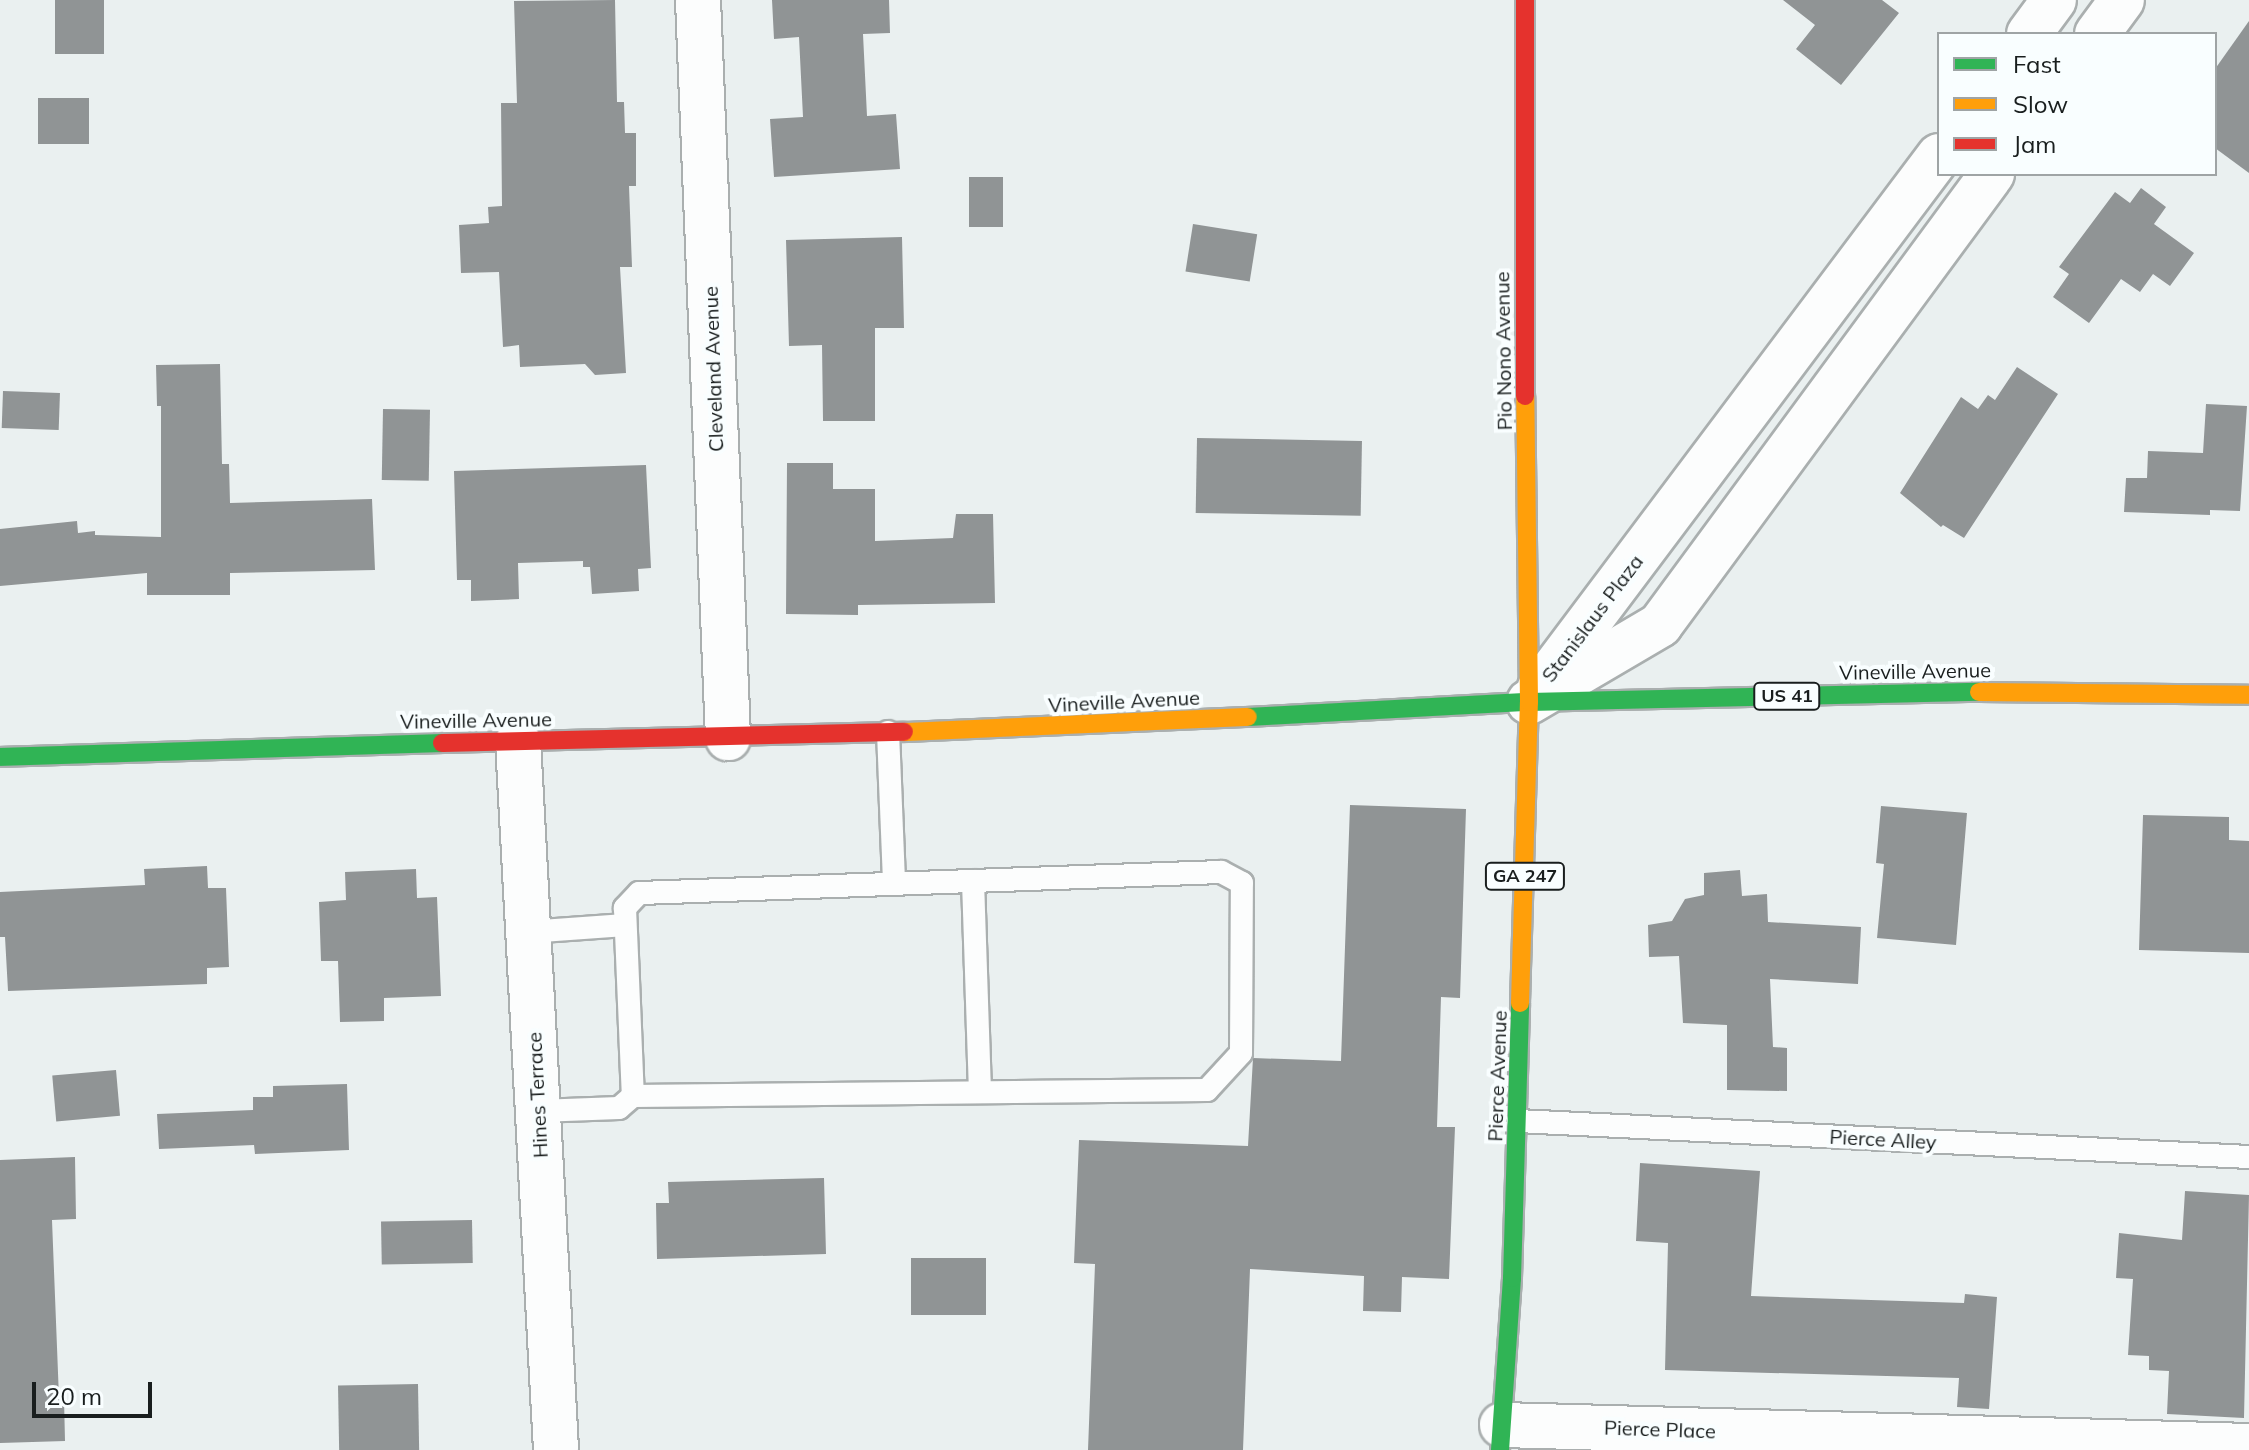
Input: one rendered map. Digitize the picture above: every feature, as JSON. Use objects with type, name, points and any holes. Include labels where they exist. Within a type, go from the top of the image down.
[{"type":"main road","name":"Pio Nono Avenue","points":[[1525,0],[1523,219],[1529,702]]},
{"type":"main road","name":"Vineville Avenue","points":[[0,757],[518,741],[728,738],[1529,702],[2044,690],[2249,695]]},
{"type":"main road","name":"Pierce Avenue","points":[[1501,1438],[1518,1121],[1529,702]]},
{"type":"street","name":"Cleveland Avenue","points":[[698,0],[728,738]]},
{"type":"street","points":[[2030,32],[2054,0]]},
{"type":"street","points":[[2098,32],[2122,0]]},
{"type":"street","name":"Stanislaus Plaza","points":[[1529,702],[1937,159]]},
{"type":"street","name":"Stanislaus Plaza","points":[[1529,702],[1660,625],[1991,176]]},
{"type":"street","name":"Hines Terrace","points":[[518,741],[556,1450]]},
{"type":"street","name":"Pierce Place","points":[[1501,1438],[2249,1446]]},
{"type":"lane","points":[[888,732],[894,883]]},
{"type":"lane","points":[[538,1111],[619,1108],[633,1096],[1207,1090],[1241,1053],[1242,883],[1221,872],[639,893],[625,908],[633,1096]]},
{"type":"lane","points":[[973,881],[980,1092]]},
{"type":"lane","points":[[528,932],[625,925]]},
{"type":"lane","name":"Pierce Alley","points":[[1518,1121],[2249,1157]]},
{"type":"building","points":[[55,0],[104,0],[104,54],[55,54]]},
{"type":"building","points":[[615,0],[617,102],[624,102],[625,133],[636,133],[636,186],[629,186],[632,267],[620,267],[626,373],[595,375],[585,364],[520,367],[519,345],[503,347],[499,272],[461,273],[459,225],[489,223],[488,207],[502,206],[501,103],[517,103],[514,1]]},
{"type":"building","points":[[772,0],[889,0],[890,33],[863,34],[867,116],[896,114],[900,169],[774,177],[770,119],[803,117],[799,37],[774,39]]},
{"type":"building","points":[[1783,0],[1882,0],[1899,13],[1841,85],[1796,49],[1815,25]]},
{"type":"building","points":[[2249,21],[2249,173],[2217,149],[2217,66]]},
{"type":"building","points":[[38,98],[89,98],[89,144],[38,144]]},
{"type":"building","points":[[969,177],[1003,177],[1003,227],[969,227]]},
{"type":"building","points":[[2141,188],[2166,207],[2154,224],[2194,253],[2170,286],[2153,274],[2140,292],[2121,279],[2089,323],[2053,297],[2069,274],[2059,267],[2115,192],[2130,203]]},
{"type":"building","points":[[1193,224],[1257,234],[1250,282],[1185,271]]},
{"type":"building","points":[[902,237],[904,328],[875,328],[875,421],[823,421],[822,345],[789,346],[786,240]]},
{"type":"building","points":[[220,364],[222,464],[229,464],[230,503],[372,499],[375,570],[230,573],[230,595],[147,595],[147,573],[0,586],[0,529],[77,521],[78,533],[95,531],[95,535],[161,537],[161,406],[157,406],[156,365]]},
{"type":"building","points":[[2017,367],[2058,394],[1964,538],[1943,525],[1941,527],[1900,493],[1961,397],[1978,409],[1988,395],[1995,400]]},
{"type":"building","points":[[3,391],[60,393],[59,430],[2,428]]},
{"type":"building","points":[[2206,404],[2247,406],[2240,511],[2210,510],[2210,515],[2124,512],[2126,478],[2147,478],[2148,451],[2203,453]]},
{"type":"building","points":[[383,409],[430,410],[429,481],[382,480]]},
{"type":"building","points":[[1197,438],[1362,441],[1361,516],[1196,513]]},
{"type":"building","points":[[787,463],[833,463],[833,489],[875,489],[875,541],[953,538],[956,514],[993,514],[995,603],[858,605],[858,615],[786,614]]},
{"type":"building","points":[[646,465],[651,568],[638,569],[639,591],[592,594],[590,567],[583,567],[583,561],[518,563],[519,599],[471,601],[471,580],[457,580],[454,471]]},
{"type":"building","points":[[1350,805],[1466,809],[1460,998],[1441,997],[1437,1127],[1455,1127],[1449,1279],[1402,1277],[1401,1312],[1363,1311],[1364,1276],[1250,1269],[1243,1450],[1088,1450],[1095,1264],[1074,1263],[1079,1140],[1248,1146],[1253,1058],[1341,1061]]},
{"type":"building","points":[[1881,806],[1967,813],[1956,945],[1877,938],[1884,864],[1876,863]]},
{"type":"building","points":[[2143,815],[2229,817],[2229,840],[2249,841],[2249,953],[2139,950]]},
{"type":"building","points":[[207,866],[208,888],[226,888],[229,967],[207,968],[207,984],[8,991],[5,937],[0,937],[0,892],[145,885],[144,869]]},
{"type":"building","points":[[416,869],[417,898],[437,897],[441,996],[384,998],[384,1021],[340,1022],[338,961],[321,961],[319,902],[346,900],[345,872]]},
{"type":"building","points":[[1740,870],[1742,896],[1767,894],[1768,922],[1861,927],[1858,984],[1770,979],[1773,1047],[1787,1048],[1787,1091],[1727,1090],[1727,1025],[1683,1023],[1679,956],[1649,957],[1648,925],[1672,921],[1685,899],[1704,895],[1704,873]]},
{"type":"building","points":[[116,1070],[120,1116],[56,1121],[52,1076]]},
{"type":"building","points":[[347,1084],[349,1150],[255,1154],[254,1145],[159,1149],[157,1114],[253,1110],[253,1097],[273,1097],[273,1086]]},
{"type":"building","points":[[75,1157],[76,1219],[52,1220],[59,1398],[64,1398],[65,1441],[0,1443],[0,1160]]},
{"type":"building","points":[[1640,1163],[1760,1171],[1751,1296],[1964,1303],[1965,1294],[1997,1297],[1989,1409],[1957,1407],[1959,1378],[1665,1370],[1668,1243],[1636,1241]]},
{"type":"building","points":[[824,1178],[826,1254],[657,1259],[656,1203],[669,1203],[668,1182]]},
{"type":"building","points":[[2185,1191],[2249,1195],[2244,1418],[2167,1414],[2169,1371],[2149,1370],[2149,1356],[2128,1355],[2133,1279],[2116,1278],[2119,1233],[2182,1240]]},
{"type":"building","points":[[472,1220],[473,1263],[382,1265],[381,1222]]},
{"type":"building","points":[[911,1258],[986,1258],[986,1315],[911,1315]]},
{"type":"building","points":[[418,1384],[419,1450],[339,1450],[338,1385]]},
{"type":"traffic: fast","points":[[1248,717],[1529,702],[1979,692]]},
{"type":"traffic: fast","points":[[0,757],[442,743]]},
{"type":"traffic: fast","points":[[1500,1450],[1512,1278],[1520,1003]]},
{"type":"traffic: slow","points":[[1520,1003],[1529,702],[1525,396]]},
{"type":"traffic: slow","points":[[1979,692],[2249,695]]},
{"type":"traffic: slow","points":[[904,732],[1248,717]]},
{"type":"traffic: jam","points":[[1525,0],[1525,396]]},
{"type":"traffic: jam","points":[[442,743],[904,732]]}]
